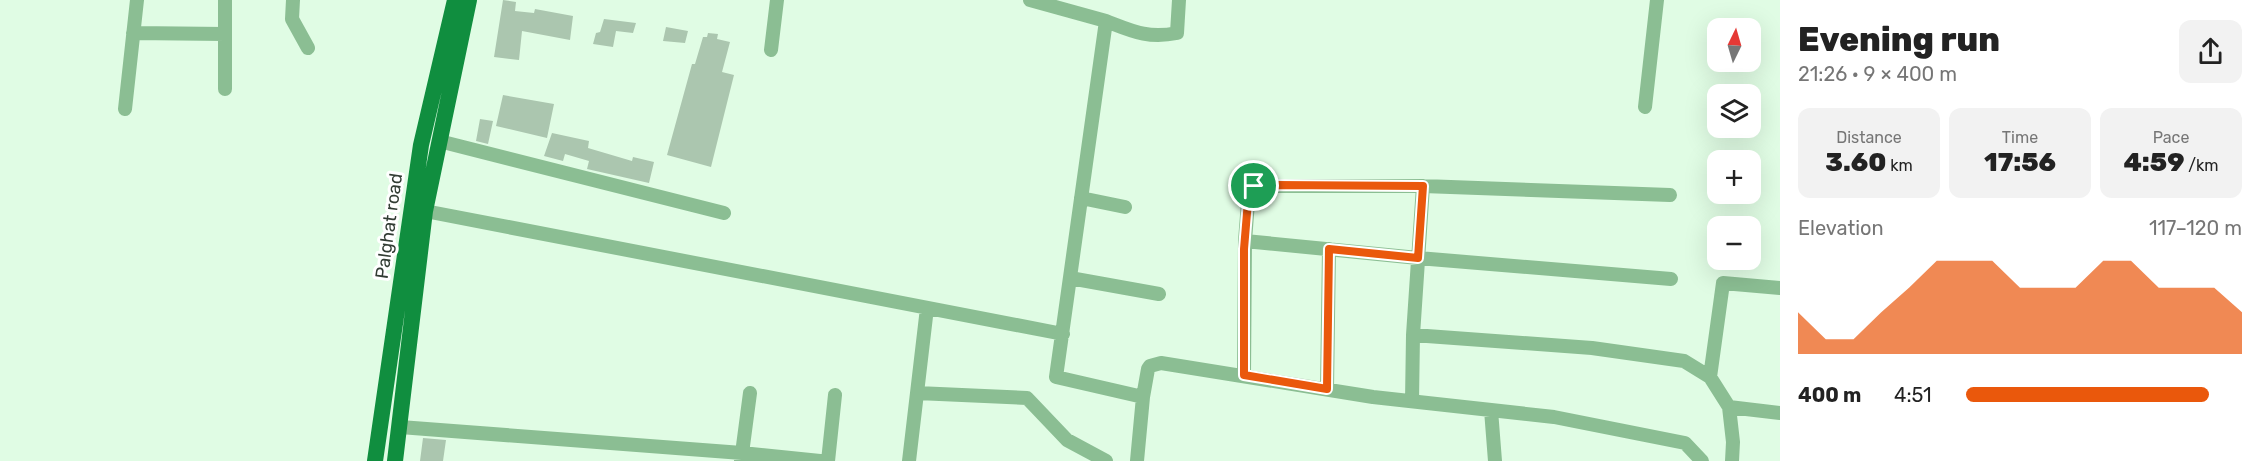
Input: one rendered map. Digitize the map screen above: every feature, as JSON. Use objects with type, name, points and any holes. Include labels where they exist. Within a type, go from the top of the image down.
[{"type":"main road","name":"Palghat road","points":[[375,461],[421,145],[455,0]]},
{"type":"main road","name":"Palghat road","points":[[395,461],[424,211],[469,0]]},
{"type":"street","points":[[125,109],[137,0]]},
{"type":"street","points":[[225,0],[225,89]]},
{"type":"street","points":[[293,0],[292,19],[308,48]]},
{"type":"street","points":[[771,50],[777,0]]},
{"type":"street","points":[[1030,0],[1106,21],[1141,34],[1161,36],[1177,33],[1179,0]]},
{"type":"street","points":[[1645,107],[1657,0]]},
{"type":"street","points":[[1106,21],[1056,377],[1143,397]]},
{"type":"street","points":[[133,33],[225,34]]},
{"type":"street","points":[[439,141],[724,213]]},
{"type":"street","points":[[1244,375],[1247,200],[1249,189],[1254,186],[1423,186],[1670,195]]},
{"type":"street","points":[[1412,401],[1413,335],[1423,186]]},
{"type":"street","points":[[1081,198],[1125,207]]},
{"type":"street","points":[[424,211],[1063,334]]},
{"type":"street","points":[[1245,241],[1671,279]]},
{"type":"street","points":[[1327,389],[1329,249]]},
{"type":"street","points":[[1070,278],[1159,294]]},
{"type":"street","points":[[1710,377],[1723,283],[1780,288]]},
{"type":"street","points":[[909,461],[927,308]]},
{"type":"street","points":[[1413,335],[1592,348],[1684,361],[1710,377],[1730,407],[1732,461]]},
{"type":"street","points":[[1137,461],[1148,369],[1154,364],[1161,363],[1412,401],[1554,417],[1685,443],[1702,461]]},
{"type":"street","points":[[742,457],[750,393]]},
{"type":"street","points":[[917,393],[1027,398],[1067,440],[1106,461]]},
{"type":"street","points":[[828,461],[835,395]]},
{"type":"street","points":[[1730,407],[1780,413]]},
{"type":"street","points":[[1491,410],[1495,461]]},
{"type":"street","points":[[400,427],[742,457],[820,461]]},
{"type":"building","points":[[503,0],[516,2],[515,11],[534,13],[535,9],[573,16],[570,40],[522,31],[519,60],[494,57]]},
{"type":"building","points":[[604,19],[636,23],[633,33],[616,31],[613,47],[593,44]]},
{"type":"building","points":[[666,27],[688,31],[685,43],[663,41]]},
{"type":"building","points":[[708,33],[718,34],[717,39],[730,42],[722,72],[734,75],[711,167],[667,155],[692,64],[695,64],[703,37],[707,37]]},
{"type":"building","points":[[503,95],[554,104],[547,138],[496,126]]},
{"type":"building","points":[[480,119],[493,121],[488,144],[476,141]]},
{"type":"building","points":[[552,133],[589,141],[588,148],[632,161],[633,157],[654,162],[649,183],[587,169],[589,161],[565,154],[563,161],[544,156]]},
{"type":"building","points":[[423,438],[446,440],[443,461],[420,461]]},
{"type":"route","points":[[1254,186],[1423,186],[1418,258],[1329,249],[1327,389],[1244,375],[1245,219],[1249,189],[1254,186]]}]
